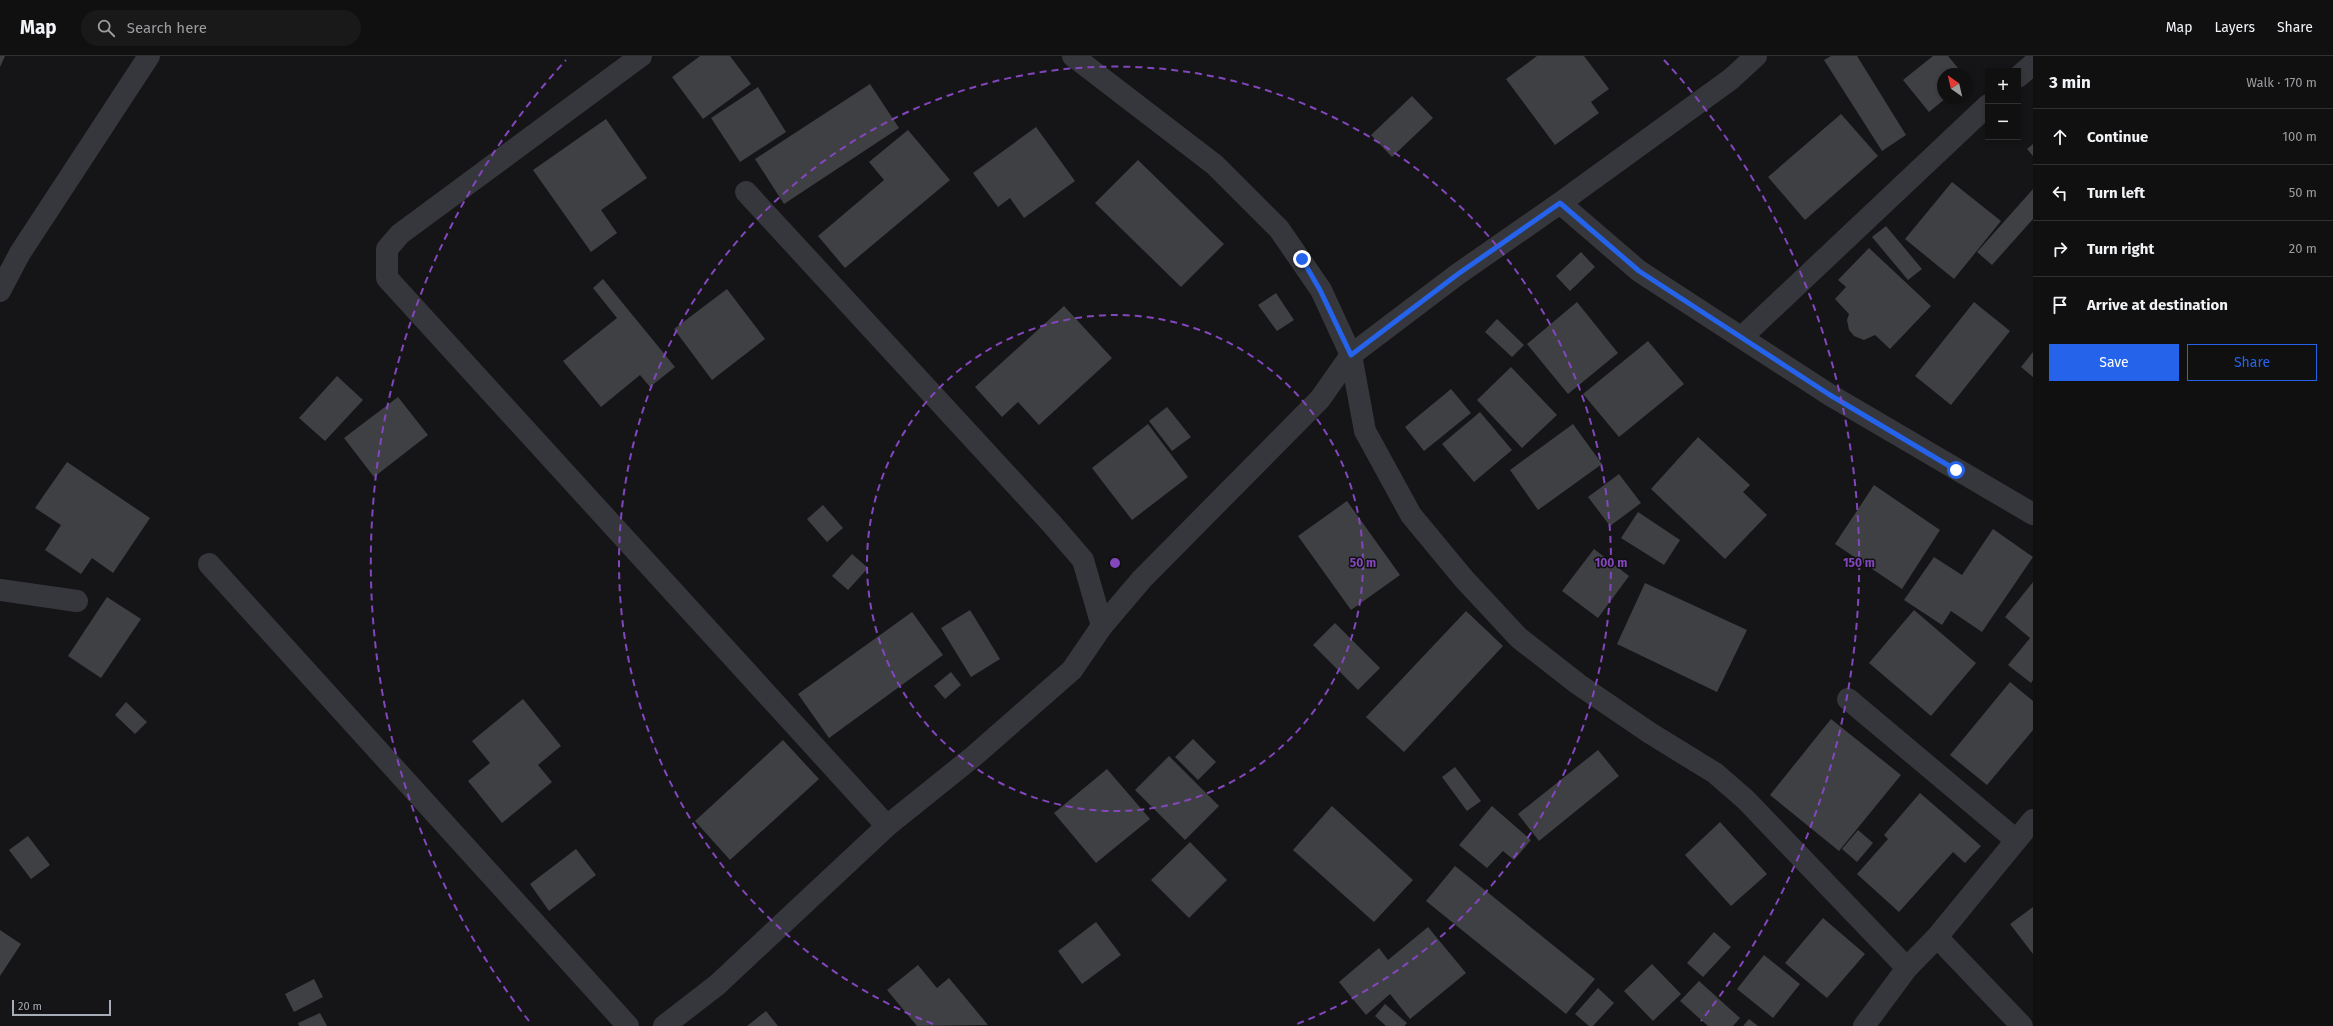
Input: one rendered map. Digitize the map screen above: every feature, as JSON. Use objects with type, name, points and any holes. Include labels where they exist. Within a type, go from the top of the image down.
[{"type":"street","points":[[0,291],[20,253],[149,56]]},
{"type":"street","points":[[640,56],[400,234],[387,249],[387,278],[887,826]]},
{"type":"street","points":[[1073,56],[1216,165],[1279,229],[1320,290],[1351,355],[1365,431],[1411,515],[1464,579],[1519,638],[1578,684],[1650,733],[1715,773],[1736,791],[1907,968]]},
{"type":"street","points":[[664,1026],[717,985],[887,826],[974,756],[1072,670],[1102,626],[1142,578],[1320,399],[1351,355],[1458,274],[1560,203],[1731,79],[1756,56]]},
{"type":"street","points":[[2021,75],[2033,64]]},
{"type":"street","points":[[1742,337],[1985,108]]},
{"type":"street","points":[[746,192],[1051,523],[1083,560],[1102,626]]},
{"type":"street","points":[[1560,203],[1639,271],[1830,395],[2033,514]]},
{"type":"street","points":[[209,564],[628,1026]]},
{"type":"street","points":[[0,590],[77,601]]},
{"type":"street","points":[[1848,699],[2016,840]]},
{"type":"street","points":[[1864,1026],[1907,968],[1937,937],[2033,820]]},
{"type":"street","points":[[1937,937],[2022,1026]]},
{"type":"building","points":[[0,56],[5,56],[0,67]]},
{"type":"building","points":[[700,56],[730,56],[751,84],[703,119],[672,77]]},
{"type":"building","points":[[1537,56],[1584,56],[1609,89],[1591,102],[1599,113],[1555,145],[1506,79]]},
{"type":"building","points":[[1831,56],[1857,56],[1906,135],[1882,151],[1824,60]]},
{"type":"building","points":[[1933,56],[1948,56],[1958,68],[1937,68],[1937,104],[1939,104],[1929,112],[1903,80]]},
{"type":"building","points":[[870,84],[899,128],[784,204],[755,159]]},
{"type":"building","points":[[758,87],[786,132],[740,162],[711,118]]},
{"type":"building","points":[[1412,96],[1433,118],[1392,157],[1371,135]]},
{"type":"building","points":[[1841,114],[1878,156],[1805,220],[1768,177]]},
{"type":"building","points":[[606,119],[647,178],[601,210],[617,233],[591,252],[533,170]]},
{"type":"building","points":[[1036,127],[1075,181],[1024,218],[1010,198],[998,207],[973,173]]},
{"type":"building","points":[[908,130],[950,180],[845,268],[818,236],[884,180],[869,162]]},
{"type":"building","points":[[2033,144],[2033,156],[2027,149]]},
{"type":"building","points":[[1138,160],[1224,244],[1181,287],[1095,203]]},
{"type":"building","points":[[1952,182],[2001,221],[1954,279],[1905,239]]},
{"type":"building","points":[[2033,189],[2033,219],[1992,265],[1977,252]]},
{"type":"building","points":[[1886,226],[1922,269],[1908,280],[1872,237]]},
{"type":"building","points":[[1869,248],[1931,306],[1890,349],[1875,335],[1864,340],[1854,336],[1849,330],[1847,320],[1849,314],[1835,299],[1846,287],[1838,280]]},
{"type":"building","points":[[1581,252],[1595,267],[1570,291],[1556,276]]},
{"type":"building","points":[[603,279],[675,367],[650,387],[640,375],[601,407],[563,361],[617,318],[593,288]]},
{"type":"building","points":[[727,289],[765,339],[712,380],[674,329]]},
{"type":"building","points":[[1276,293],[1294,320],[1277,331],[1258,305]]},
{"type":"building","points":[[1577,302],[1618,353],[1568,394],[1527,344]]},
{"type":"building","points":[[1974,302],[2010,331],[1951,405],[1915,376]]},
{"type":"building","points":[[1064,306],[1112,358],[1039,425],[1018,402],[1002,417],[975,387]]},
{"type":"building","points":[[1497,319],[1524,345],[1512,357],[1485,332]]},
{"type":"building","points":[[1648,341],[1684,384],[1619,437],[1583,394]]},
{"type":"building","points":[[2033,352],[2033,377],[2021,367]]},
{"type":"building","points":[[1511,367],[1557,415],[1522,448],[1477,400]]},
{"type":"building","points":[[337,376],[363,400],[325,441],[299,418]]},
{"type":"building","points":[[1451,389],[1471,413],[1424,451],[1405,427]]},
{"type":"building","points":[[398,397],[428,435],[374,477],[344,438]]},
{"type":"building","points":[[1167,407],[1191,437],[1172,451],[1149,421]]},
{"type":"building","points":[[1480,412],[1512,450],[1474,482],[1442,444]]},
{"type":"building","points":[[1148,424],[1188,477],[1132,520],[1092,468]]},
{"type":"building","points":[[1573,424],[1602,464],[1538,510],[1510,470]]},
{"type":"building","points":[[1698,437],[1750,485],[1743,492],[1767,515],[1725,559],[1651,489]]},
{"type":"building","points":[[67,462],[150,518],[113,573],[92,558],[81,574],[45,550],[61,525],[35,508]]},
{"type":"building","points":[[1619,474],[1641,503],[1610,526],[1588,497]]},
{"type":"building","points":[[1874,485],[1940,530],[1902,589],[1835,544]]},
{"type":"building","points":[[1347,501],[1400,575],[1351,610],[1298,536]]},
{"type":"building","points":[[823,505],[843,528],[827,542],[807,519]]},
{"type":"building","points":[[1638,512],[1680,540],[1664,565],[1621,538]]},
{"type":"building","points":[[1993,529],[2033,557],[1982,632],[1951,611],[1942,625],[1904,600],[1934,557],[1962,575]]},
{"type":"building","points":[[1594,549],[1629,576],[1598,618],[1562,591]]},
{"type":"building","points":[[852,554],[868,568],[848,590],[832,576]]},
{"type":"building","points":[[2033,582],[2033,680],[2031,683],[2008,665],[2030,638],[2005,617]]},
{"type":"building","points":[[1645,583],[1747,630],[1717,692],[1617,644]]},
{"type":"building","points":[[107,597],[141,619],[101,678],[68,656]]},
{"type":"building","points":[[970,610],[1000,659],[971,677],[941,628]]},
{"type":"building","points":[[1914,610],[1976,663],[1931,716],[1869,663]]},
{"type":"building","points":[[1466,611],[1503,646],[1404,752],[1366,717]]},
{"type":"building","points":[[912,612],[943,655],[829,738],[798,694]]},
{"type":"building","points":[[1335,623],[1380,668],[1358,690],[1313,645]]},
{"type":"building","points":[[951,672],[961,685],[945,699],[934,686]]},
{"type":"building","points":[[2010,682],[2033,701],[2033,730],[1987,785],[1950,755]]},
{"type":"building","points":[[523,699],[561,746],[538,765],[552,782],[502,823],[468,781],[490,763],[472,741]]},
{"type":"building","points":[[126,702],[147,722],[135,734],[115,715]]},
{"type":"building","points":[[1831,719],[1901,775],[1839,851],[1770,795]]},
{"type":"building","points":[[1193,739],[1216,762],[1198,780],[1175,757]]},
{"type":"building","points":[[783,740],[819,779],[730,860],[695,821]]},
{"type":"building","points":[[1598,750],[1619,776],[1539,841],[1518,814]]},
{"type":"building","points":[[1169,756],[1219,806],[1185,840],[1135,790]]},
{"type":"building","points":[[1455,767],[1481,801],[1467,811],[1442,777]]},
{"type":"building","points":[[1107,769],[1150,819],[1096,863],[1054,813]]},
{"type":"building","points":[[1920,793],[1981,846],[1965,863],[1953,852],[1899,912],[1857,874],[1888,839],[1884,835]]},
{"type":"building","points":[[1332,806],[1413,880],[1374,922],[1293,850]]},
{"type":"building","points":[[1492,806],[1531,840],[1514,860],[1503,851],[1487,868],[1459,845]]},
{"type":"building","points":[[1720,822],[1767,874],[1731,906],[1685,855]]},
{"type":"building","points":[[1858,830],[1873,843],[1857,862],[1842,849]]},
{"type":"building","points":[[28,836],[50,865],[31,879],[9,850]]},
{"type":"building","points":[[1190,842],[1227,880],[1189,918],[1151,880]]},
{"type":"building","points":[[576,849],[596,875],[549,911],[530,884]]},
{"type":"building","points":[[1455,866],[1595,979],[1566,1014],[1426,901]]},
{"type":"building","points":[[2033,907],[2033,954],[2010,924]]},
{"type":"building","points":[[1823,918],[1865,954],[1827,998],[1785,963]]},
{"type":"building","points":[[1096,922],[1121,955],[1082,984],[1058,951]]},
{"type":"building","points":[[1428,927],[1466,973],[1410,1019],[1390,994],[1366,1015],[1339,982],[1379,948],[1388,960]]},
{"type":"building","points":[[0,930],[21,944],[0,976]]},
{"type":"building","points":[[1714,932],[1731,947],[1703,977],[1687,963]]},
{"type":"building","points":[[1764,955],[1800,984],[1773,1018],[1737,989]]},
{"type":"building","points":[[1652,964],[1681,994],[1653,1021],[1624,991]]},
{"type":"building","points":[[918,965],[937,988],[949,978],[988,1025],[917,1026],[887,990]]},
{"type":"building","points":[[314,979],[323,997],[294,1012],[285,994]]},
{"type":"building","points":[[1699,981],[1740,1018],[1733,1026],[1708,1026],[1680,1001]]},
{"type":"building","points":[[1598,988],[1614,1003],[1593,1026],[1589,1026],[1575,1014]]},
{"type":"building","points":[[1385,1004],[1407,1023],[1404,1026],[1386,1026],[1375,1016]]},
{"type":"building","points":[[766,1011],[778,1026],[747,1026]]},
{"type":"building","points":[[320,1013],[327,1026],[299,1026],[298,1023]]},
{"type":"building","points":[[1749,1019],[1758,1026],[1743,1026]]},
{"type":"route","points":[[1302,259],[1320,290],[1351,355],[1458,274],[1560,203],[1639,271],[1720,322],[1830,395],[1956,470]]}]
